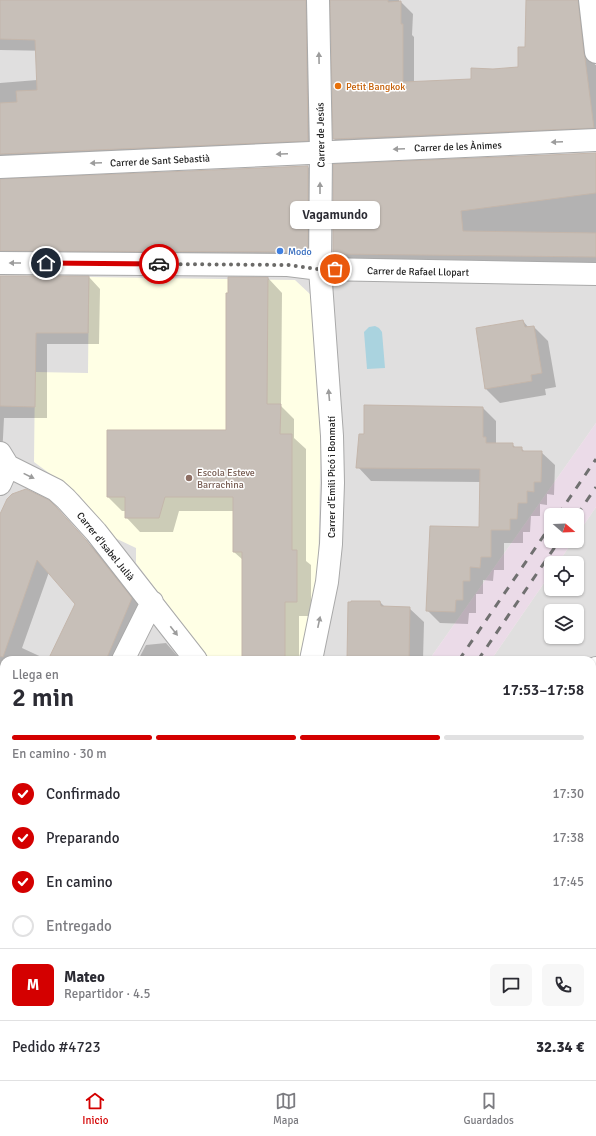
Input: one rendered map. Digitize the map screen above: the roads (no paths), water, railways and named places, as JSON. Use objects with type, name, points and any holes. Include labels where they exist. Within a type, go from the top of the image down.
[{"type":"street","name":"Carrer de Jesús","points":[[318,0],[321,152],[320,269]]},
{"type":"street","points":[[590,0],[596,52]]},
{"type":"street","name":"Carrer de les Ànimes","points":[[321,152],[596,140]]},
{"type":"street","name":"Carrer de Sant Sebastià","points":[[0,167],[321,152]]},
{"type":"street","name":"Carrer de Rafael Llopart","points":[[0,263],[288,265],[320,269],[596,274]]},
{"type":"street","name":"Carrer d'Emili Picó i Bonmatí","points":[[312,656],[328,582],[332,537],[332,436],[320,269]]},
{"type":"street","name":"Carrer d'Isabel Julià","points":[[3,467],[56,490],[66,499],[96,532],[193,656]]},
{"type":"street","points":[[125,656],[152,602]]},
{"type":"water","points":[[375,326],[382,332],[385,368],[367,369],[364,332],[369,327]]},
{"type":"railway","points":[[563,508],[596,459]]},
{"type":"railway","points":[[582,508],[596,487]]},
{"type":"railway","points":[[462,656],[544,535]]},
{"type":"railway","points":[[481,656],[554,548]]},
{"type":"place","name":"Petit Bangkok","points":[[338,86]]},
{"type":"place","name":"Modo","points":[[280,251]]},
{"type":"place","name":"Vagamundo","points":[[335,269]]},
{"type":"place","name":"Escola Esteve Barrachina","points":[[189,478]]}]
